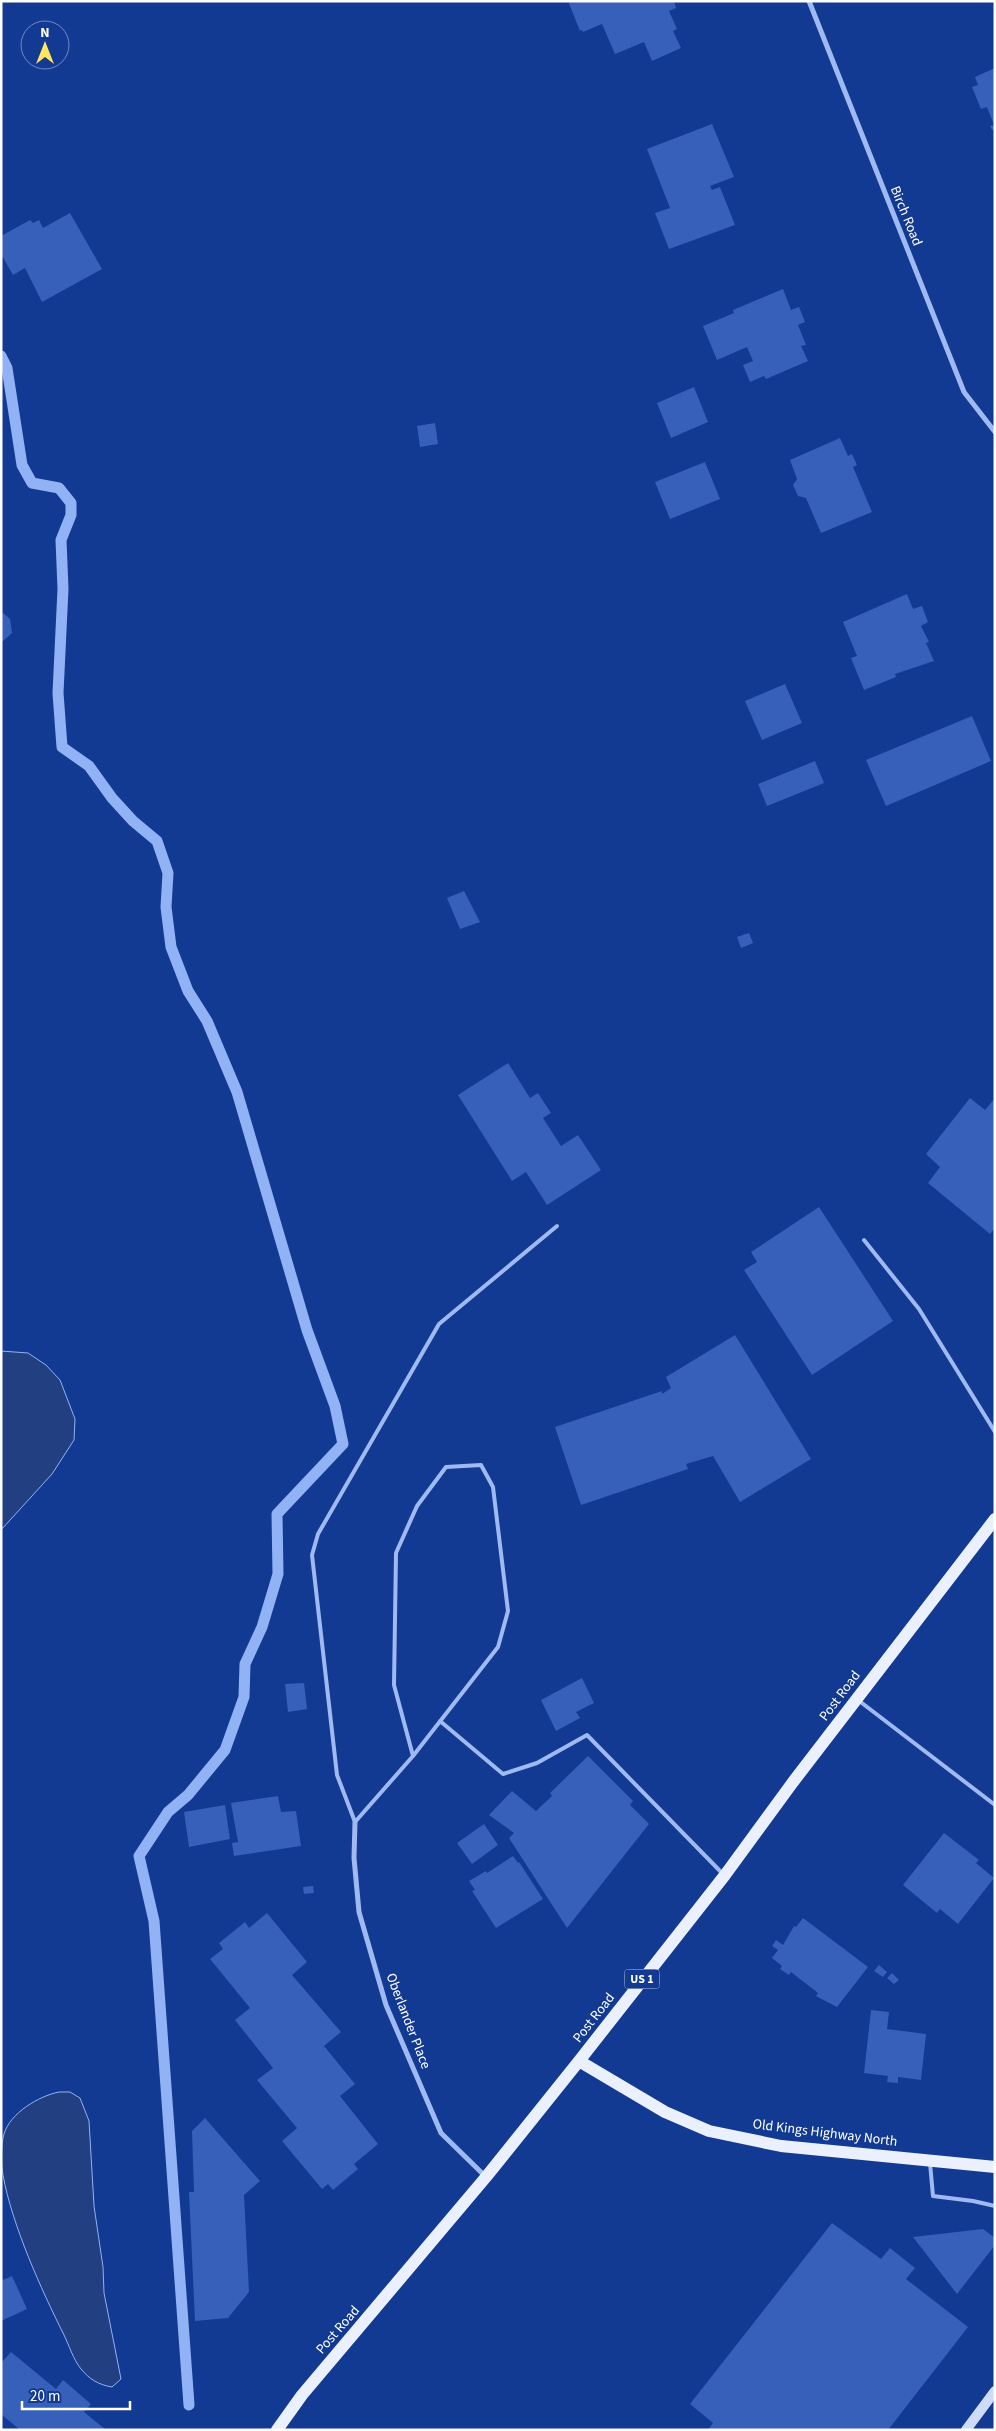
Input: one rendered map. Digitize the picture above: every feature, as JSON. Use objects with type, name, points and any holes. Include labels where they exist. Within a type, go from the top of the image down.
[{"type":"main road","name":"Post Road","points":[[277,2430],[302,2395],[486,2177],[725,1876],[995,1518]]},
{"type":"main road","name":"Old Kings Highway North","points":[[579,2061],[665,2112],[709,2131],[780,2146],[995,2166]]},
{"type":"street","name":"Birch Road","points":[[809,1],[964,392],[995,432]]},
{"type":"street","name":"Oberlander Place","points":[[355,1822],[354,1858],[359,1912],[386,2005],[441,2133],[486,2177]]},
{"type":"street","points":[[966,2430],[995,2391]]},
{"type":"lane","points":[[413,1756],[394,1685],[396,1553],[416,1506],[446,1467],[481,1465],[493,1487],[508,1611],[498,1647],[413,1756],[355,1822],[337,1775],[324,1674],[312,1554],[318,1534],[439,1324],[557,1226]]},
{"type":"lane","points":[[864,1240],[919,1309],[995,1432]]},
{"type":"lane","points":[[857,1699],[995,1805]]},
{"type":"lane","points":[[440,1721],[504,1774],[537,1763],[587,1735],[725,1876]]},
{"type":"lane","points":[[930,2161],[933,2196],[973,2200],[995,2206]]},
{"type":"water","points":[[1,1351],[28,1353],[46,1365],[60,1380],[75,1419],[74,1440],[52,1474],[1,1530]]},
{"type":"water","points":[[59,2092],[70,2092],[80,2098],[89,2121],[94,2206],[103,2267],[104,2293],[121,2379],[112,2387],[91,2379],[76,2361],[28,2256],[13,2215],[3,2175],[2,2143],[7,2126],[26,2107],[43,2097]]},
{"type":"building","points":[[568,1],[674,1],[676,8],[669,11],[677,29],[673,31],[681,48],[652,61],[644,42],[615,54],[602,24],[583,32],[582,30],[580,31]]},
{"type":"building","points":[[995,68],[995,129],[992,130],[990,126],[994,125],[987,107],[981,109],[972,87],[978,85],[975,77]]},
{"type":"building","points":[[712,124],[734,177],[710,186],[712,190],[720,187],[735,225],[669,249],[655,213],[670,208],[647,149]]},
{"type":"building","points":[[70,213],[102,269],[42,302],[25,268],[13,275],[1,254],[1,236],[30,220],[33,223],[39,220],[43,228]]},
{"type":"building","points":[[783,289],[791,310],[799,307],[805,322],[798,325],[806,345],[801,346],[808,361],[766,379],[764,376],[750,382],[743,365],[753,361],[747,347],[717,360],[703,326],[734,313],[733,310]]},
{"type":"building","points":[[694,387],[708,422],[671,438],[657,403]]},
{"type":"building","points":[[435,423],[438,444],[420,447],[417,426]]},
{"type":"building","points":[[840,438],[848,456],[852,454],[857,465],[853,467],[872,512],[821,533],[806,498],[798,496],[793,485],[797,479],[790,460]]},
{"type":"building","points":[[705,462],[720,499],[670,519],[655,482]]},
{"type":"building","points":[[907,594],[913,609],[922,606],[928,622],[921,626],[929,642],[926,643],[934,661],[895,674],[896,677],[864,690],[851,658],[857,656],[843,622]]},
{"type":"building","points":[[1,611],[10,619],[12,633],[1,643]]},
{"type":"building","points":[[785,684],[802,723],[762,740],[745,701]]},
{"type":"building","points":[[972,716],[991,761],[886,806],[866,760]]},
{"type":"building","points":[[815,761],[824,783],[767,806],[758,784]]},
{"type":"building","points":[[464,891],[480,922],[460,929],[447,898]]},
{"type":"building","points":[[749,933],[753,943],[741,948],[737,937]]},
{"type":"building","points":[[508,1063],[530,1098],[538,1093],[551,1113],[543,1118],[561,1146],[578,1135],[601,1170],[547,1205],[526,1172],[512,1181],[458,1095]]},
{"type":"building","points":[[970,1098],[985,1110],[995,1098],[995,1228],[990,1234],[928,1183],[940,1167],[926,1154]]},
{"type":"building","points":[[819,1207],[893,1321],[812,1375],[744,1270],[757,1262],[751,1252]]},
{"type":"building","points":[[735,1335],[811,1459],[740,1502],[713,1456],[686,1464],[688,1469],[581,1505],[555,1427],[662,1391],[662,1394],[671,1388],[666,1377]]},
{"type":"building","points":[[582,1678],[594,1703],[576,1712],[580,1718],[556,1731],[541,1700]]},
{"type":"building","points":[[304,1683],[307,1709],[288,1712],[285,1684]]},
{"type":"building","points":[[588,1756],[633,1801],[630,1805],[649,1824],[567,1928],[509,1838],[514,1833],[489,1815],[512,1791],[536,1811],[552,1796],[550,1793]]},
{"type":"building","points":[[278,1796],[281,1812],[296,1811],[301,1846],[234,1856],[232,1843],[238,1842],[231,1803]]},
{"type":"building","points":[[225,1805],[230,1839],[189,1847],[184,1812]]},
{"type":"building","points":[[484,1824],[498,1845],[472,1864],[457,1843]]},
{"type":"building","points":[[944,1833],[979,1860],[976,1863],[994,1878],[958,1924],[940,1909],[937,1913],[903,1885]]},
{"type":"building","points":[[513,1856],[543,1899],[496,1928],[472,1891],[475,1890],[469,1881],[486,1871],[487,1873]]},
{"type":"building","points":[[313,1886],[314,1893],[304,1894],[303,1887]]},
{"type":"building","points":[[267,1913],[307,1962],[292,1975],[341,2032],[324,2046],[355,2084],[340,2096],[378,2144],[354,2164],[358,2169],[333,2190],[328,2184],[322,2189],[282,2141],[297,2128],[257,2080],[273,2068],[235,2020],[250,2008],[210,1959],[223,1949],[219,1943],[245,1922],[249,1928]]},
{"type":"building","points":[[803,1918],[868,1967],[837,2007],[816,1996],[818,1993],[791,1972],[789,1975],[780,1969],[782,1966],[772,1958],[778,1950],[772,1946],[776,1940],[783,1945],[794,1926],[796,1927]]},
{"type":"building","points":[[879,1965],[887,1972],[883,1977],[874,1971]]},
{"type":"building","points":[[892,1973],[899,1980],[894,1984],[887,1978]]},
{"type":"building","points":[[871,2010],[889,2012],[887,2029],[926,2034],[921,2080],[898,2077],[898,2083],[887,2082],[888,2076],[864,2073]]},
{"type":"building","points":[[205,2118],[260,2181],[244,2195],[249,2292],[228,2318],[195,2321],[189,2192],[194,2192],[192,2131]]},
{"type":"building","points":[[832,2223],[881,2259],[890,2248],[915,2268],[906,2279],[968,2327],[888,2430],[708,2430],[713,2423],[690,2404]]},
{"type":"building","points":[[983,2229],[995,2238],[995,2245],[957,2294],[913,2237]]},
{"type":"building","points":[[1,2276],[3,2280],[12,2276],[27,2309],[1,2321]]},
{"type":"building","points":[[11,2352],[56,2389],[63,2380],[91,2404],[84,2412],[106,2430],[20,2430],[1,2414],[1,2363]]},
{"type":"waterway","points":[[1,356],[7,368],[22,465],[32,483],[59,488],[71,503],[71,515],[61,540],[63,589],[58,693],[62,747],[89,766],[112,798],[133,821],[157,841],[168,873],[166,907],[171,947],[188,991],[207,1021],[237,1092],[307,1330],[335,1406],[343,1444],[277,1514],[278,1574],[262,1627],[245,1664],[244,1697],[225,1750],[188,1795],[168,1812],[139,1856],[154,1921],[189,2405]]}]
